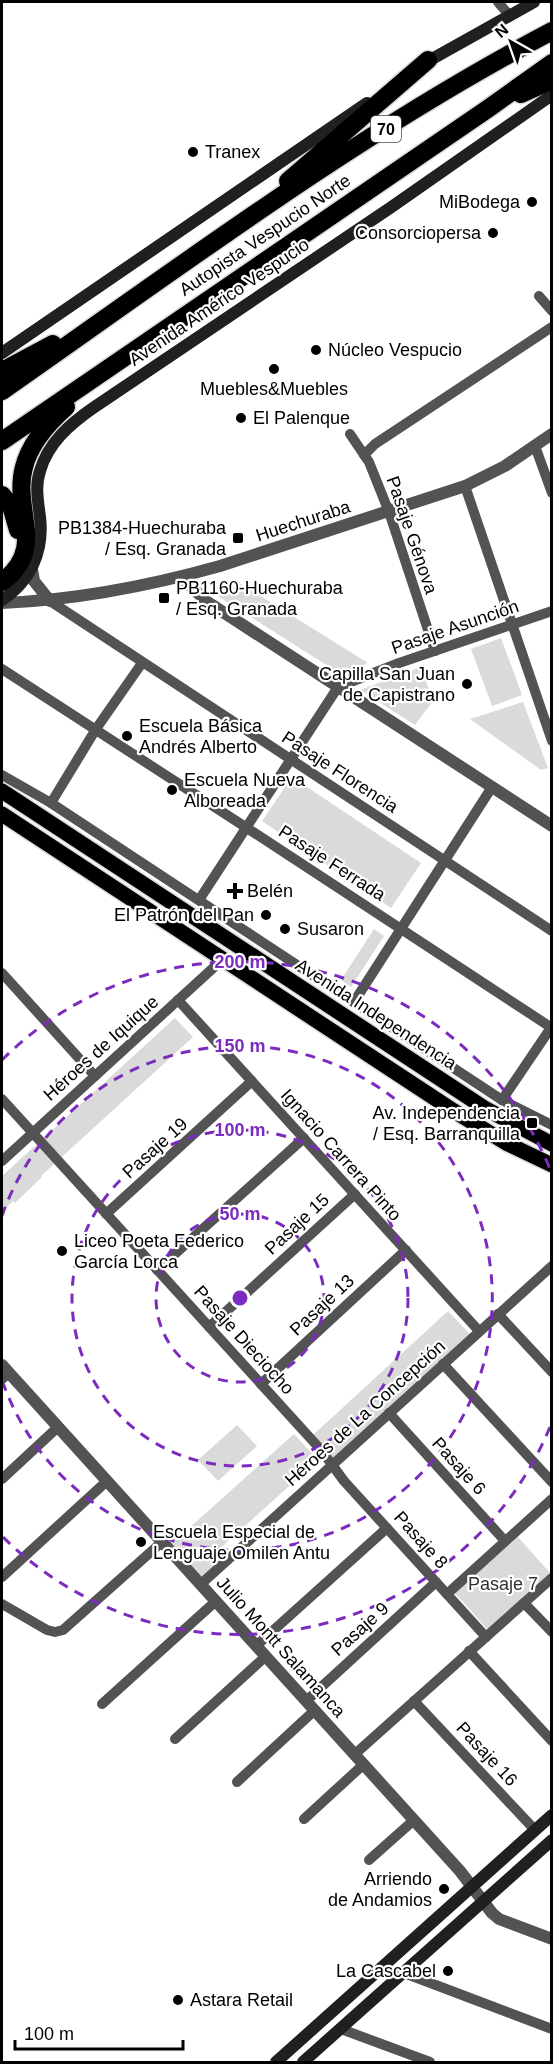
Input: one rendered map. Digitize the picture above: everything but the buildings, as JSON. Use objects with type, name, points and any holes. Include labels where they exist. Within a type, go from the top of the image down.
[{"type":"highway","name":"Autopista Vespucio Norte","points":[[2,391],[225,236],[428,101],[486,66],[552,31]]},
{"type":"highway","points":[[225,236],[428,60]]},
{"type":"highway","name":"Autopista Vespucio Norte","points":[[2,441],[552,63]]},
{"type":"highway","points":[[489,108],[552,80]]},
{"type":"highway","points":[[2,370],[108,317]]},
{"type":"highway","points":[[2,582],[17,568],[27,544],[22,489],[24,467],[28,456],[49,424],[96,376]]},
{"type":"highway","points":[[2,495],[15,515],[18,535],[15,550],[2,568]]},
{"type":"main road","points":[[2,353],[428,60],[534,2]]},
{"type":"main road","name":"Avenida Américo Vespucio","points":[[2,601],[17,588],[32,569],[37,557],[41,536],[37,489],[40,470],[48,450],[64,431],[93,408],[390,208],[552,95]]},
{"type":"main road","name":"Avenida Independencia","points":[[2,791],[486,1109],[552,1144]]},
{"type":"main road","points":[[2,814],[488,1133],[552,1165]]},
{"type":"main road","points":[[276,2062],[552,1815]]},
{"type":"main road","points":[[303,2062],[552,1840]]},
{"type":"street","points":[[498,2],[508,15]]},
{"type":"street","points":[[539,296],[552,311]]},
{"type":"street","points":[[364,455],[375,444],[552,327]]},
{"type":"street","name":"Pasaje Génova","points":[[350,434],[364,455],[388,512],[435,651]]},
{"type":"street","name":"Huechuraba","points":[[2,601],[50,601],[181,577],[220,566],[465,486],[505,466],[552,434]]},
{"type":"street","points":[[535,446],[552,493]]},
{"type":"street","points":[[465,486],[552,741]]},
{"type":"street","points":[[32,569],[34,581],[50,601]]},
{"type":"street","points":[[181,577],[206,601],[552,826]]},
{"type":"street","name":"Pasaje Florencia","points":[[50,601],[552,931]]},
{"type":"street","name":"Pasaje Asunción","points":[[338,687],[552,611]]},
{"type":"street","points":[[51,803],[96,729],[142,663]]},
{"type":"street","name":"Pasaje Ferrada","points":[[2,669],[551,1027]]},
{"type":"street","points":[[199,900],[338,687]]},
{"type":"street","name":"Avenida Independencia","points":[[2,775],[51,803],[502,1100],[552,1125]]},
{"type":"street","points":[[354,1002],[492,787]]},
{"type":"street","name":"Héroes de Iquique","points":[[2,1161],[222,959]]},
{"type":"street","points":[[2,973],[95,1076]]},
{"type":"street","name":"Ignacio Carrera Pinto","points":[[178,1000],[479,1331]]},
{"type":"street","points":[[502,1100],[551,1027]]},
{"type":"street","name":"Pasaje 19","points":[[106,1214],[252,1081]]},
{"type":"street","name":"Pasaje Dieciocho","points":[[2,1099],[332,1465]]},
{"type":"street","points":[[158,1270],[304,1138]]},
{"type":"street","name":"Pasaje 15","points":[[209,1328],[355,1194]]},
{"type":"street","name":"Pasaje 13","points":[[261,1384],[406,1250]]},
{"type":"street","name":"Héroes de La Concepción","points":[[201,1584],[552,1266]]},
{"type":"street","points":[[498,1314],[552,1372]]},
{"type":"street","points":[[444,1364],[552,1482]]},
{"type":"street","name":"Julio Montt Salamanca","points":[[4,1372],[58,1427],[315,1710],[363,1764],[409,1824],[473,1886],[492,1914],[499,1919],[552,1939]]},
{"type":"street","name":"Pasaje 6","points":[[389,1413],[505,1541]]},
{"type":"street","points":[[2,1479],[58,1427]]},
{"type":"street","name":"Pasaje 8","points":[[332,1465],[486,1637]]},
{"type":"street","points":[[2,1577],[107,1481]]},
{"type":"street","points":[[447,1594],[505,1541],[549,1507]]},
{"type":"street","points":[[256,1646],[387,1528]]},
{"type":"street","points":[[2,1604],[47,1630],[55,1632],[63,1630],[162,1542]]},
{"type":"street","points":[[354,1755],[552,1578]]},
{"type":"street","name":"Pasaje 9","points":[[306,1701],[436,1582]]},
{"type":"street","points":[[102,1704],[216,1601]]},
{"type":"street","points":[[524,1603],[552,1632]]},
{"type":"street","points":[[470,1652],[552,1741]]},
{"type":"street","points":[[175,1739],[266,1656]]},
{"type":"street","name":"Pasaje 16","points":[[414,1701],[535,1830]]},
{"type":"street","points":[[237,1782],[315,1710]]},
{"type":"street","points":[[304,1819],[363,1764]]},
{"type":"street","points":[[369,1860],[409,1824]]},
{"type":"street","points":[[404,1973],[552,2029]]},
{"type":"street","points":[[341,2029],[430,2062]]},
{"type":"green space","points":[[241,584],[368,663],[342,675],[213,593]]},
{"type":"green space","points":[[501,638],[522,695],[492,706],[471,649]]},
{"type":"green space","points":[[421,667],[433,701],[415,725],[360,690]]},
{"type":"green space","points":[[523,702],[548,768],[541,770],[470,719]]},
{"type":"green space","points":[[292,777],[421,863],[391,908],[262,821]]},
{"type":"green space","points":[[374,929],[384,936],[351,987],[341,980]]},
{"type":"green space","points":[[175,1018],[193,1037],[41,1176],[15,1203],[13,1201],[2,1212],[2,1176]]},
{"type":"green space","points":[[448,1311],[471,1335],[336,1460],[313,1435]]},
{"type":"green space","points":[[237,1425],[257,1446],[218,1481],[198,1460]]},
{"type":"green space","points":[[294,1434],[318,1460],[216,1552],[222,1560],[203,1576],[196,1574],[170,1544],[172,1537],[184,1526],[188,1529]]},
{"type":"green space","name":"Pasaje 7","points":[[518,1537],[551,1574],[488,1630],[455,1593]]},
{"type":"place","name":"Tranex","points":[[193,152]]},
{"type":"place","name":"MiBodega","points":[[532,202]]},
{"type":"place","name":"Consorciopersa","points":[[493,233]]},
{"type":"place","name":"Núcleo Vespucio","points":[[316,350]]},
{"type":"place","name":"Muebles&Muebles","points":[[274,369]]},
{"type":"place","name":"El Palenque","points":[[241,418]]},
{"type":"place","name":"PB1384-Huechuraba / Esq. Granada","points":[[238,538]]},
{"type":"place","name":"PB1160-Huechuraba / Esq. Granada","points":[[164,598]]},
{"type":"place","name":"Capilla San Juan de Capistrano","points":[[467,684]]},
{"type":"place","name":"Escuela Básica Andrés Alberto","points":[[127,736]]},
{"type":"place","name":"Escuela Nueva Alboreada","points":[[172,790]]},
{"type":"place","name":"Belén","points":[[235,891]]},
{"type":"place","name":"El Patrón del Pan","points":[[266,915]]},
{"type":"place","name":"Susaron","points":[[285,929]]},
{"type":"place","name":"Av. Independencia / Esq. Barranquilla","points":[[532,1123]]},
{"type":"place","name":"Liceo Poeta Federico García Lorca","points":[[62,1251]]},
{"type":"place","name":"Escuela Especial de Lenguaje Omilen Antu","points":[[141,1542]]},
{"type":"place","name":"Arriendo de Andamios","points":[[444,1889]]},
{"type":"place","name":"La Cascabel","points":[[448,1971]]},
{"type":"place","name":"Astara Retail","points":[[178,2000]]}]
